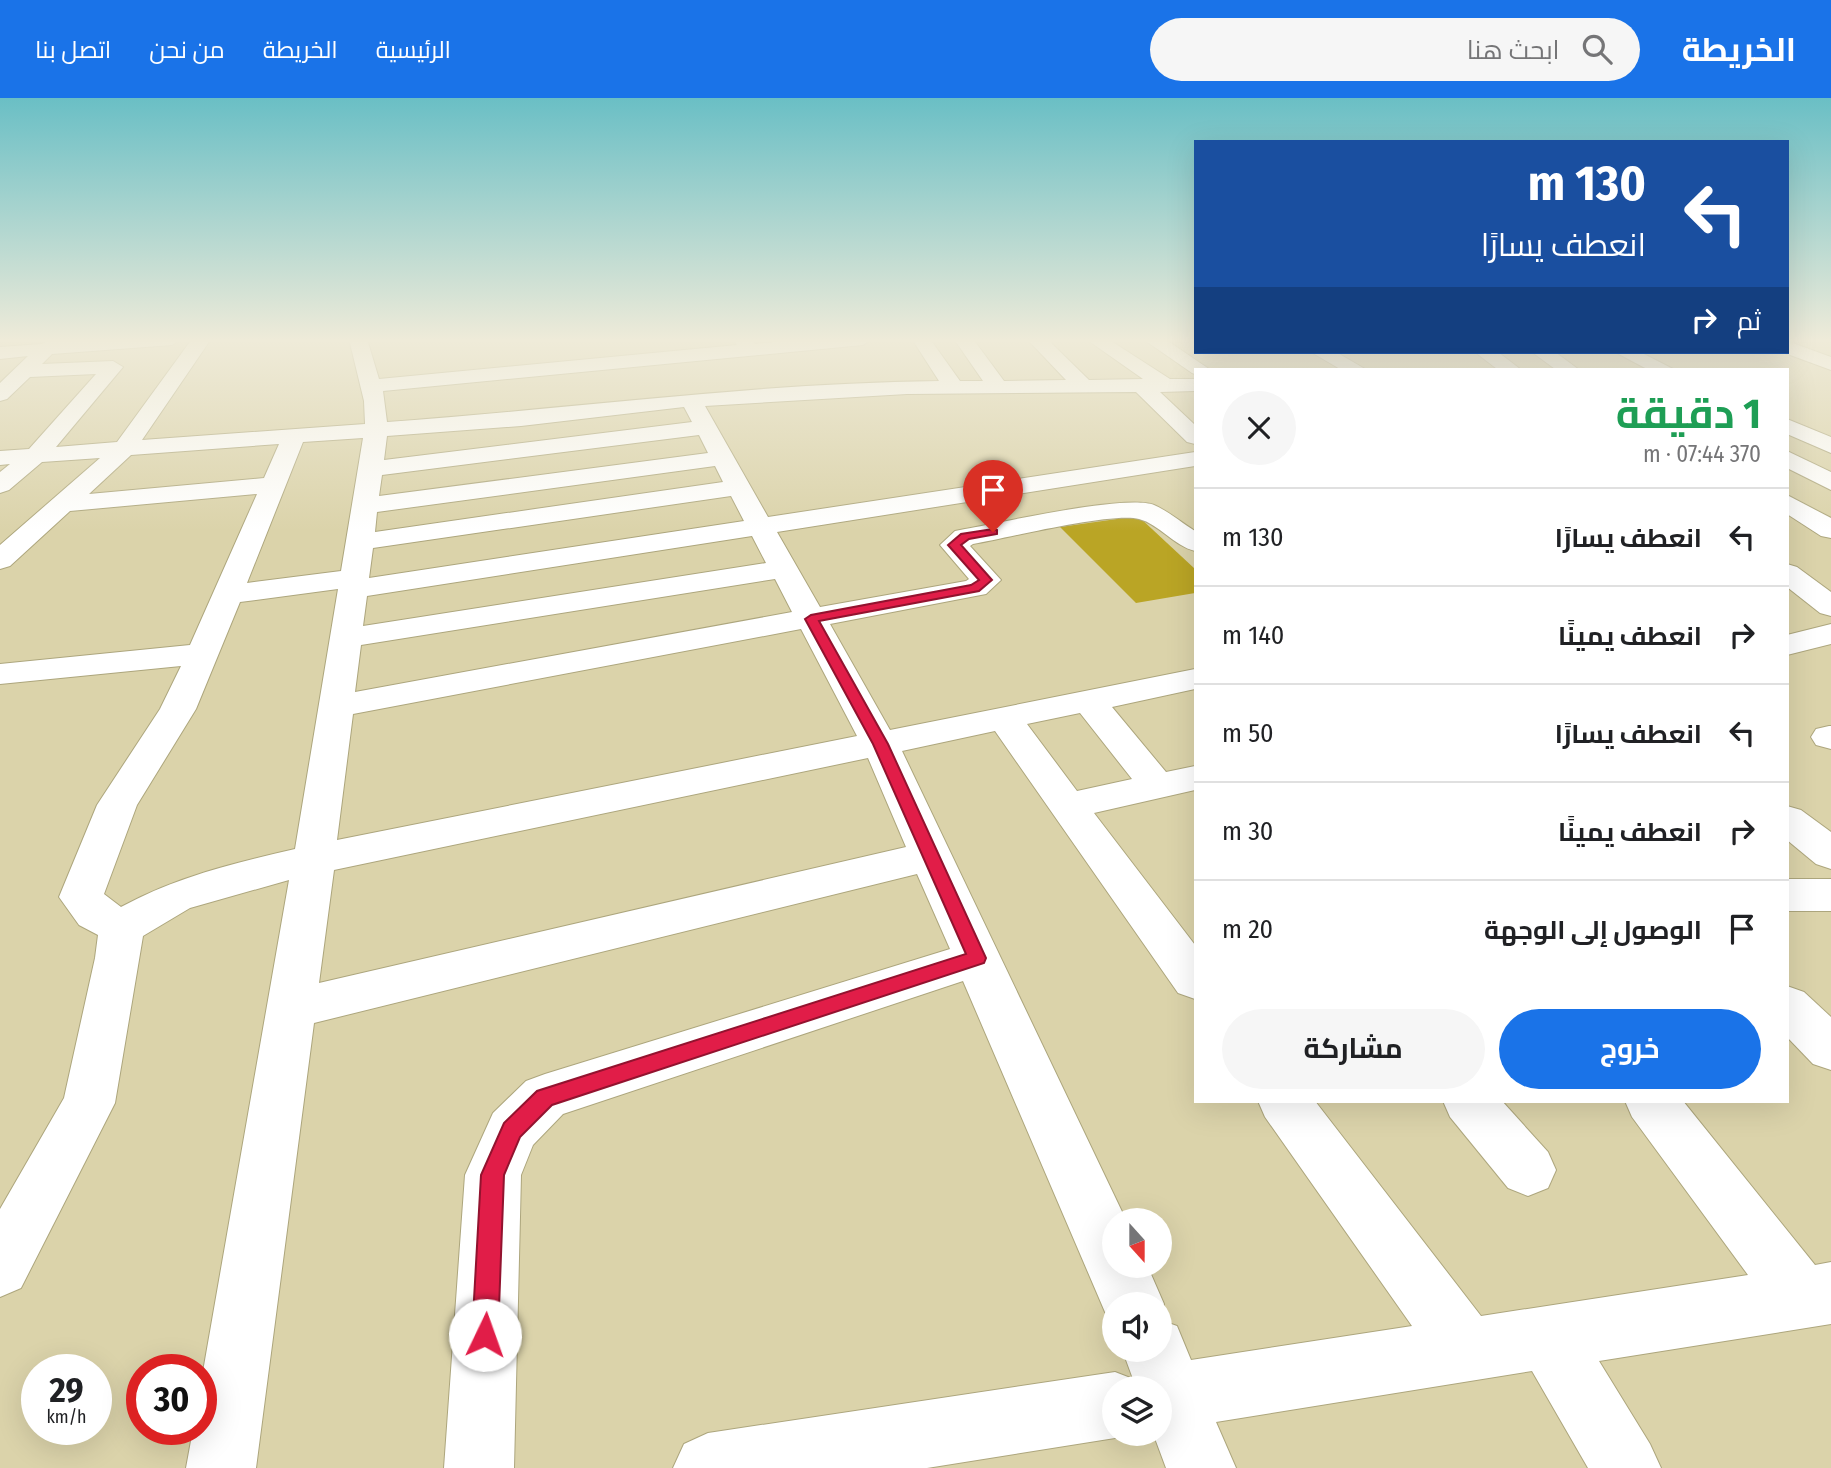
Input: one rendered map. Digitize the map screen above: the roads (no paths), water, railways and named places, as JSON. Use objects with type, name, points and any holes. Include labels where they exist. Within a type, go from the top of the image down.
[{"type":"street","points":[[0,485],[36,455],[82,403]]},
{"type":"street","points":[[0,560],[124,449],[155,403]]},
{"type":"street","points":[[221,1468],[337,706],[363,519],[375,403]]},
{"type":"street","points":[[521,419],[523,403]]},
{"type":"street","points":[[675,403],[703,435],[761,525],[880,744],[1102,1235]]},
{"type":"street","points":[[363,519],[703,435],[769,403]]},
{"type":"street","points":[[1160,403],[1194,436]]},
{"type":"street","points":[[228,595],[363,519],[521,419],[703,435]]},
{"type":"street","points":[[1789,427],[1827,442]]},
{"type":"street","points":[[363,519],[703,435]]},
{"type":"street","points":[[363,519],[703,435]]},
{"type":"street","points":[[0,458],[294,436]]},
{"type":"street","points":[[294,436],[363,519],[761,525],[1194,459]]},
{"type":"street","points":[[121,928],[95,913],[80,897],[117,805],[177,709],[203,654],[294,436]]},
{"type":"street","points":[[1789,459],[1831,482]]},
{"type":"street","points":[[63,504],[274,485]]},
{"type":"street","points":[[1789,504],[1831,530]]},
{"type":"street","points":[[337,706],[975,588],[986,580],[954,545],[965,537],[1102,513],[1145,511],[1194,542]]},
{"type":"street","points":[[0,536],[29,534]]},
{"type":"street","points":[[346,638],[785,569]]},
{"type":"street","points":[[1789,575],[1831,607]]},
{"type":"street","points":[[1789,644],[1831,634]]},
{"type":"street","points":[[0,674],[203,654]]},
{"type":"street","points":[[121,928],[175,897],[233,878],[314,859],[1194,679]]},
{"type":"street","points":[[1089,701],[1186,781]]},
{"type":"street","points":[[1004,719],[1194,979]]},
{"type":"street","points":[[1068,806],[1186,781]]},
{"type":"street","points":[[1789,821],[1831,854]]},
{"type":"street","points":[[292,1009],[931,856]]},
{"type":"street","points":[[0,1267],[89,1103],[118,958],[121,928]]},
{"type":"street","points":[[479,1468],[493,1175],[512,1130],[545,1097],[977,958]]},
{"type":"street","points":[[1789,1008],[1831,1048]]},
{"type":"street","points":[[1285,1103],[1466,1350]]},
{"type":"street","points":[[1471,1103],[1528,1170]]},
{"type":"street","points":[[1653,1103],[1817,1296]]},
{"type":"street","points":[[1172,1385],[1466,1350],[1817,1296]]},
{"type":"street","points":[[1548,1338],[1626,1468]]},
{"type":"street","points":[[708,1468],[1102,1396]]},
{"type":"street","points":[[1172,1421],[1201,1468]]}]
